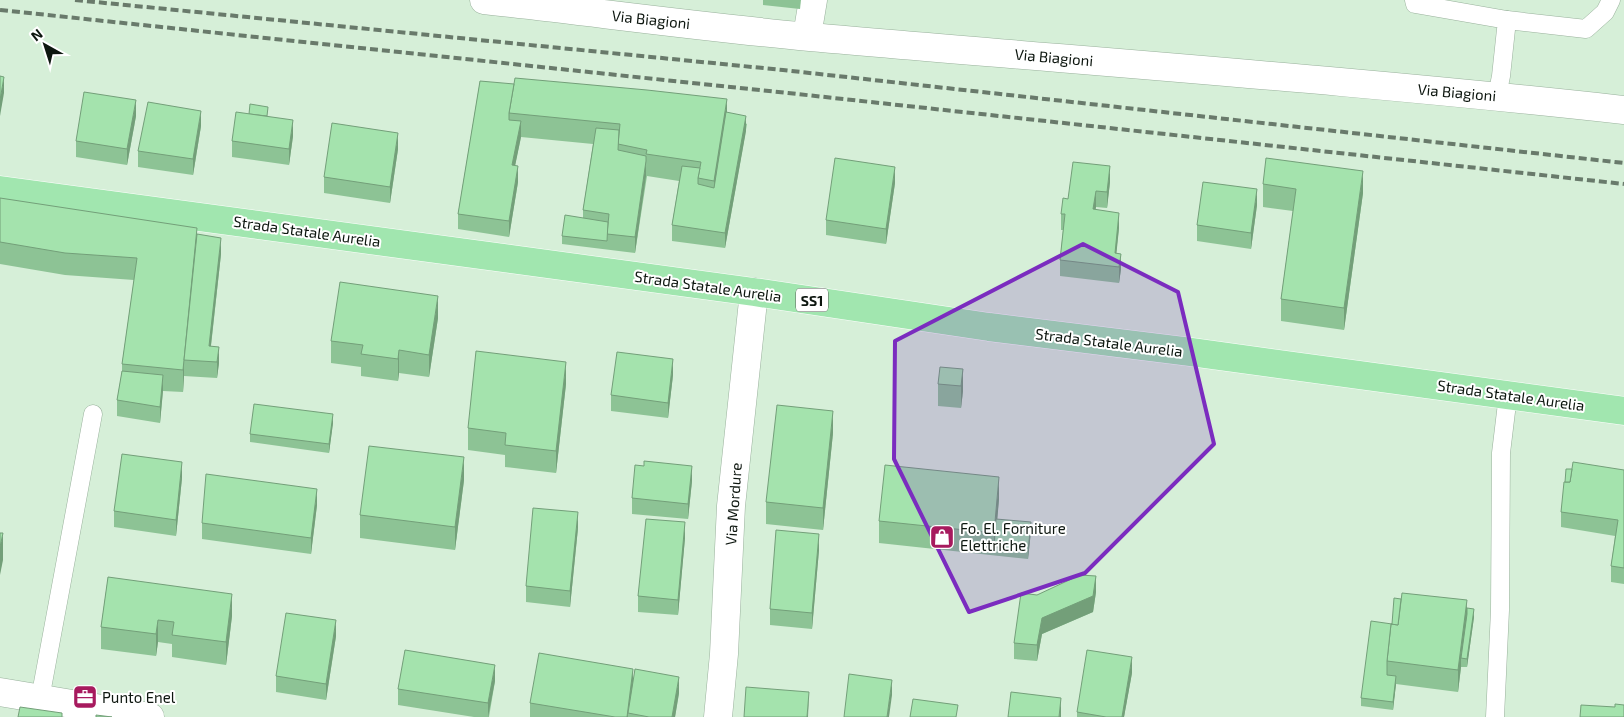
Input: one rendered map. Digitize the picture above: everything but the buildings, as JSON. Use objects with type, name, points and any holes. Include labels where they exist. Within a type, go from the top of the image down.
[{"type":"main road","name":"Strada Statale Aurelia","points":[[0,190],[754,292],[989,327],[1210,354],[1624,411]]},
{"type":"street","name":"Via Biagioni","points":[[484,0],[807,36],[1293,77],[1624,110]]},
{"type":"street","points":[[807,36],[812,0]]},
{"type":"street","name":"Via Mordure","points":[[718,717],[724,654],[731,506],[754,292]]},
{"type":"street","points":[[0,692],[150,717]]},
{"type":"lane","points":[[1414,0],[1415,4],[1507,20],[1586,29],[1605,12],[1611,0]]},
{"type":"lane","points":[[1497,96],[1507,20]]},
{"type":"lane","points":[[1495,717],[1500,610],[1501,453],[1508,394]]},
{"type":"lane","points":[[40,699],[93,414]]},
{"type":"highlighted area","points":[[1083,244],[1178,292],[1214,444],[1085,573],[969,612],[894,459],[895,341]]},
{"type":"railway","points":[[75,0],[783,70],[1624,163]]},
{"type":"railway","points":[[0,10],[1624,184]]},
{"type":"place","name":"Fo. El. Forniture Elettriche","points":[[942,537]]},
{"type":"place","name":"Punto Enel","points":[[85,697]]}]
